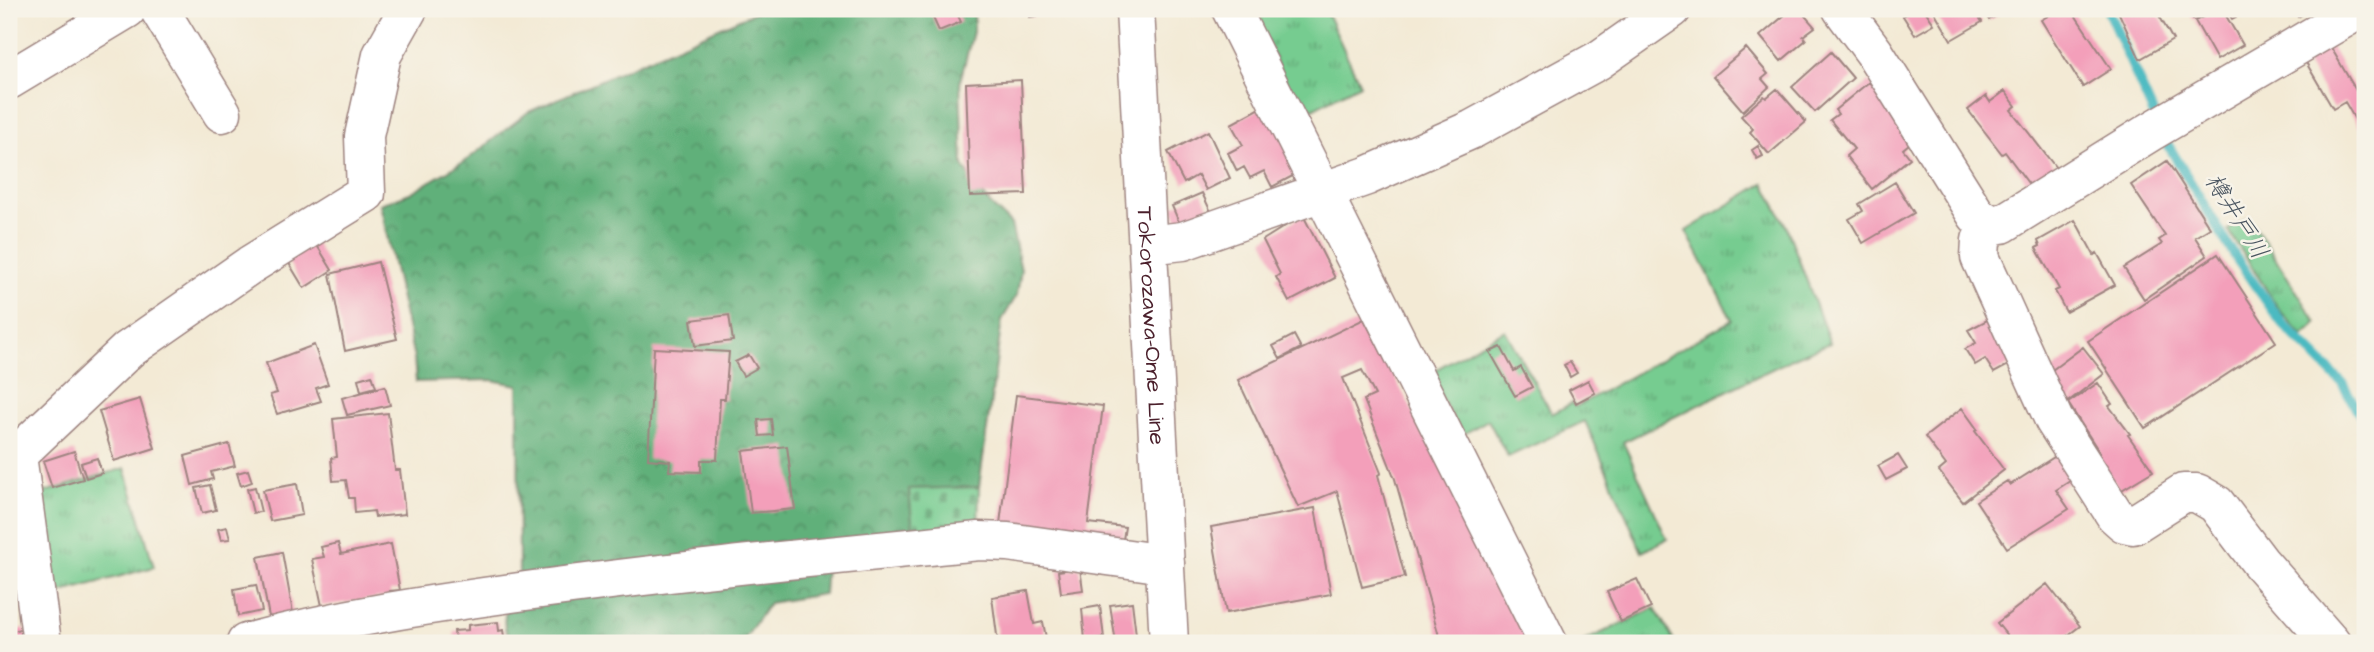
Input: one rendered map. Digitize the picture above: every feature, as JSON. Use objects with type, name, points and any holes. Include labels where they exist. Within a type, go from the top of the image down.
[{"type":"street","points":[[9,80],[127,9]]},
{"type":"street","points":[[159,9],[222,113]]},
{"type":"street","points":[[42,643],[13,457],[128,350],[250,265],[366,193],[364,136],[382,55],[408,9]]},
{"type":"street","name":"Tokorozawa-Ome Line","points":[[1135,9],[1169,643]]},
{"type":"street","points":[[1231,9],[1548,643]]},
{"type":"street","points":[[1148,245],[1183,241],[1367,176],[1473,129],[1598,60],[1672,9]]},
{"type":"street","points":[[1842,9],[1874,52],[1978,216],[1991,224],[2002,224],[2159,127],[2360,9]]},
{"type":"street","points":[[1991,224],[1981,240],[1980,257],[2054,420],[2115,515],[2124,523],[2133,525],[2183,493],[2197,493],[2216,504],[2260,562],[2331,643]]},
{"type":"street","points":[[246,643],[310,626],[401,609],[579,584],[716,566],[979,541],[1008,542],[1165,564]]},
{"type":"green space","points":[[762,9],[975,9],[973,32],[960,81],[963,166],[990,204],[1011,224],[1021,270],[1017,295],[1002,320],[979,487],[909,489],[914,541],[826,566],[824,594],[769,603],[742,643],[517,643],[510,637],[504,622],[511,596],[519,581],[518,385],[491,380],[416,382],[414,358],[380,204],[410,193],[468,159],[528,112]]},
{"type":"green space","points":[[1269,9],[1325,9],[1360,84],[1301,115],[1257,22]]},
{"type":"green space","points":[[1764,183],[1787,228],[1830,343],[1623,442],[1667,539],[1642,552],[1585,421],[1508,457],[1488,420],[1462,435],[1428,374],[1505,330],[1552,414],[1572,403],[1575,407],[1732,320],[1686,231]]},
{"type":"green space","points":[[2249,217],[2317,323],[2303,336],[2281,312],[2228,230]]},
{"type":"green space","points":[[125,468],[154,567],[44,597],[32,496]]},
{"type":"green space","points":[[979,487],[978,536],[914,541],[909,489]]},
{"type":"green space","points":[[1655,608],[1675,643],[1580,643]]},
{"type":"building","points":[[929,9],[955,9],[961,22],[939,31]]},
{"type":"building","points":[[1029,9],[1069,9],[1069,10],[1030,17]]},
{"type":"building","points":[[1792,9],[1799,9],[1815,27],[1803,36],[1806,40],[1781,61],[1760,36]]},
{"type":"building","points":[[1914,9],[1924,9],[1934,24],[1915,35],[1903,16]]},
{"type":"building","points":[[1974,9],[1982,22],[1951,40],[1934,11]]},
{"type":"building","points":[[1982,9],[1999,9],[2001,13],[1989,20]]},
{"type":"building","points":[[2060,9],[2071,9],[2111,69],[2083,87],[2041,20]]},
{"type":"building","points":[[2117,9],[2163,9],[2157,12],[2173,40],[2140,59]]},
{"type":"building","points":[[2187,9],[2210,9],[2193,19]]},
{"type":"building","points":[[2222,9],[2243,45],[2217,60],[2195,21]]},
{"type":"building","points":[[2226,9],[2239,9],[2241,14],[2232,19]]},
{"type":"building","points":[[2293,9],[2312,9],[2298,17]]},
{"type":"building","points":[[2329,44],[2365,106],[2365,137],[2345,102],[2333,109],[2304,59]]},
{"type":"building","points":[[1746,48],[1768,74],[1762,79],[1769,87],[1743,111],[1713,76]]},
{"type":"building","points":[[1831,52],[1853,78],[1815,112],[1792,87]]},
{"type":"building","points":[[1021,80],[1026,194],[970,196],[966,83]]},
{"type":"building","points":[[1869,82],[1915,139],[1903,149],[1910,158],[1872,189],[1846,156],[1854,149],[1830,120],[1838,114],[1835,110]]},
{"type":"building","points":[[1777,89],[1806,122],[1769,154],[1750,132],[1753,129],[1741,116],[1764,96],[1766,98]]},
{"type":"building","points":[[2005,91],[2016,106],[2011,110],[2056,168],[2031,187],[1968,110],[1986,96],[1990,102]]},
{"type":"building","points":[[1264,106],[1304,170],[1272,187],[1264,171],[1250,178],[1244,167],[1237,171],[1228,153],[1243,145],[1231,124]]},
{"type":"building","points":[[1208,131],[1230,178],[1206,190],[1198,175],[1184,183],[1168,152]]},
{"type":"building","points":[[1758,146],[1763,156],[1757,159],[1752,150]]},
{"type":"building","points":[[2167,161],[2210,228],[2195,237],[2207,256],[2144,299],[2124,268],[2162,244],[2159,240],[2165,236],[2131,185]]},
{"type":"building","points":[[1895,182],[1914,213],[1863,243],[1849,219],[1863,211],[1859,204]]},
{"type":"building","points":[[1202,193],[1212,214],[1181,227],[1172,206]]},
{"type":"building","points":[[1303,215],[1335,278],[1289,302],[1276,277],[1280,274],[1263,240]]},
{"type":"building","points":[[2075,220],[2094,255],[2097,253],[2115,285],[2066,312],[2055,291],[2059,289],[2036,248],[2040,246],[2038,241]]},
{"type":"building","points":[[315,242],[332,270],[304,288],[287,260]]},
{"type":"building","points":[[2218,254],[2276,342],[2145,428],[2088,341]]},
{"type":"building","points":[[378,262],[397,339],[345,351],[330,274]]},
{"type":"building","points":[[729,315],[733,341],[695,346],[691,320]]},
{"type":"building","points":[[1364,319],[1537,643],[1441,643],[1395,479],[1364,400],[1375,395],[1362,370],[1343,378],[1381,473],[1378,475],[1405,577],[1362,587],[1337,491],[1298,507],[1238,380]]},
{"type":"building","points":[[1989,319],[2014,362],[1994,373],[1985,359],[1975,365],[1965,349],[1976,343],[1968,330]]},
{"type":"building","points":[[1294,335],[1301,348],[1280,359],[1273,346]]},
{"type":"building","points":[[314,345],[328,384],[316,388],[321,401],[277,414],[270,395],[277,393],[266,363]]},
{"type":"building","points":[[1501,347],[1514,371],[1521,367],[1532,387],[1515,396],[1490,352]]},
{"type":"building","points":[[2083,347],[2104,374],[2065,404],[2044,376]]},
{"type":"building","points":[[654,348],[729,352],[725,399],[720,399],[717,460],[701,460],[701,472],[669,471],[670,461],[648,459]]},
{"type":"building","points":[[749,355],[757,368],[743,376],[735,362]]},
{"type":"building","points":[[1570,362],[1577,373],[1570,377],[1564,365]]},
{"type":"building","points":[[372,375],[376,387],[361,391],[358,379]]},
{"type":"building","points":[[1588,380],[1595,393],[1576,403],[1569,390]]},
{"type":"building","points":[[2098,383],[2112,404],[2109,406],[2153,471],[2120,491],[2096,456],[2100,453],[2068,403]]},
{"type":"building","points":[[385,386],[390,405],[347,415],[342,398]]},
{"type":"building","points":[[1016,395],[1103,406],[1088,523],[1125,527],[1122,546],[1000,524]]},
{"type":"building","points":[[140,399],[155,448],[114,461],[99,411]]},
{"type":"building","points":[[1962,408],[1977,429],[1975,431],[2004,470],[1963,502],[1939,471],[1946,465],[1925,437]]},
{"type":"building","points":[[388,413],[395,470],[400,470],[405,514],[375,517],[374,511],[355,513],[354,498],[349,498],[346,480],[333,481],[331,458],[337,457],[333,419]]},
{"type":"building","points":[[771,419],[773,435],[760,436],[758,420]]},
{"type":"building","points":[[229,444],[235,466],[211,472],[213,479],[192,485],[185,456]]},
{"type":"building","points":[[787,446],[795,509],[751,513],[743,451]]},
{"type":"building","points":[[74,451],[83,479],[52,488],[43,461]]},
{"type":"building","points":[[2059,454],[2073,479],[2056,490],[2069,509],[2007,548],[1976,501],[2007,481],[2010,485]]},
{"type":"building","points":[[1898,455],[1907,469],[1886,480],[1878,466]]},
{"type":"building","points":[[97,458],[102,473],[86,478],[81,463]]},
{"type":"building","points":[[248,470],[252,482],[241,486],[237,473]]},
{"type":"building","points":[[297,484],[302,515],[270,521],[263,490]]},
{"type":"building","points":[[210,485],[216,510],[202,513],[196,488]]},
{"type":"building","points":[[255,487],[261,512],[253,513],[247,489]]},
{"type":"building","points":[[1315,508],[1331,594],[1226,613],[1211,527]]},
{"type":"building","points":[[227,527],[230,539],[221,540],[218,529]]},
{"type":"building","points":[[338,543],[341,554],[391,544],[400,590],[390,591],[391,596],[322,606],[312,559],[324,557],[321,547]]},
{"type":"building","points":[[282,552],[293,613],[269,617],[258,557]]},
{"type":"building","points":[[12,554],[19,565],[10,570],[16,580],[9,584],[9,555]]},
{"type":"building","points":[[1080,568],[1083,590],[1061,593],[1058,571]]},
{"type":"building","points":[[1637,579],[1651,608],[1621,622],[1607,592]]},
{"type":"building","points":[[2047,584],[2080,626],[2058,643],[2013,643],[1997,623]]},
{"type":"building","points":[[256,585],[262,611],[238,616],[234,589]]},
{"type":"building","points":[[1028,591],[1034,624],[1043,622],[1047,643],[998,643],[992,597]]},
{"type":"building","points":[[1132,602],[1137,643],[1116,643],[1110,605]]},
{"type":"building","points":[[1100,606],[1104,638],[1085,640],[1082,609]]},
{"type":"building","points":[[498,622],[499,631],[503,630],[505,643],[455,643],[454,631],[468,630],[468,625]]},
{"type":"building","points":[[25,628],[29,643],[9,643],[9,632]]},
{"type":"waterway","name":"樽井戸川","points":[[2107,9],[2165,140],[2236,258],[2282,323],[2342,383],[2365,423]]}]
